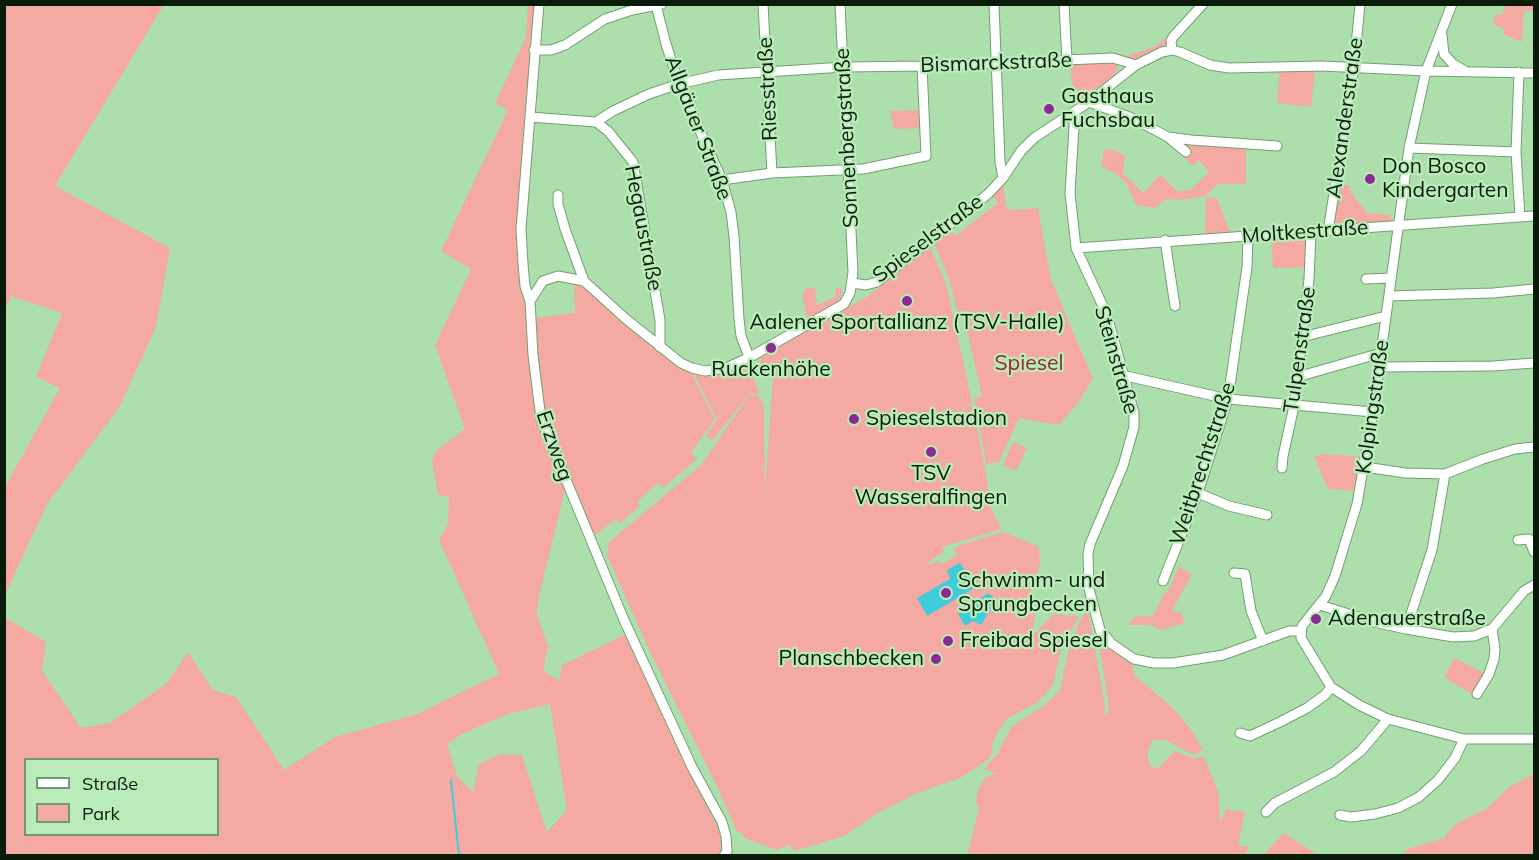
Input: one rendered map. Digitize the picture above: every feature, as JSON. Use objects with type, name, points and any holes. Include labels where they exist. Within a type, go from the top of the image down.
[{"type":"street","name":"Erzweg","points":[[538,4],[521,229],[525,286],[530,301],[533,355],[541,419],[624,620],[677,737],[722,822],[727,851],[724,855]]},
{"type":"street","points":[[534,50],[551,50],[565,45],[605,19],[632,10],[662,4]]},
{"type":"street","name":"Riesstraße","points":[[763,4],[772,173]]},
{"type":"street","name":"Sonnenbergstraße","points":[[840,4],[849,170],[852,284]]},
{"type":"street","points":[[994,4],[1000,162],[1003,178]]},
{"type":"street","points":[[1064,4],[1067,60]]},
{"type":"street","points":[[1172,50],[1173,37],[1203,4]]},
{"type":"street","name":"Alexanderstraße","points":[[1328,231],[1354,67],[1360,4]]},
{"type":"street","name":"Kolpingstraße","points":[[1300,631],[1305,621],[1326,596],[1341,561],[1357,504],[1380,366],[1409,148],[1426,71],[1452,4]]},
{"type":"street","name":"Allgäuer Straße","points":[[656,5],[679,84],[722,180],[731,212],[741,336],[749,357]]},
{"type":"street","points":[[1442,30],[1444,54],[1453,64],[1465,71]]},
{"type":"street","points":[[1136,65],[1162,52],[1172,50],[1219,67],[1354,67],[1534,73]]},
{"type":"street","name":"Bismarckstraße","points":[[596,122],[622,106],[649,94],[718,75],[844,67],[1113,58],[1136,65]]},
{"type":"street","name":"Spieselstraße","points":[[584,281],[681,363],[705,371],[726,368],[794,334],[844,304],[852,284],[866,285],[877,282],[988,194],[1034,138],[1089,102],[1136,65]]},
{"type":"street","points":[[722,180],[772,173],[849,170],[910,161],[926,156],[922,66]]},
{"type":"street","points":[[1519,72],[1516,152],[1520,217]]},
{"type":"street","points":[[1089,102],[1131,118],[1168,137],[1186,152]]},
{"type":"street","name":"Steinstraße","points":[[1075,111],[1070,193],[1076,248],[1107,315],[1126,376],[1134,413],[1134,427],[1123,466],[1090,544],[1088,562],[1092,604],[1100,630],[1112,644],[1134,659],[1154,663],[1188,662],[1238,651],[1263,641]]},
{"type":"street","points":[[530,117],[596,122]]},
{"type":"street","name":"Hegaustraße","points":[[596,122],[608,131],[633,162],[660,320],[660,346]]},
{"type":"street","points":[[1168,137],[1277,147]]},
{"type":"street","points":[[1409,148],[1516,152]]},
{"type":"street","points":[[558,195],[558,204],[565,229],[584,281]]},
{"type":"street","name":"Moltkestraße","points":[[1076,248],[1534,216]]},
{"type":"street","name":"Tulpenstraße","points":[[1282,468],[1294,406],[1309,279],[1311,232]]},
{"type":"street","name":"Weitbrechtstraße","points":[[1163,581],[1198,493],[1228,399],[1247,267],[1248,237]]},
{"type":"street","points":[[1166,240],[1175,306]]},
{"type":"street","points":[[530,301],[543,281],[558,276],[584,281]]},
{"type":"street","points":[[1366,279],[1391,278]]},
{"type":"street","points":[[1389,296],[1493,293],[1534,289]]},
{"type":"street","points":[[1302,337],[1386,316]]},
{"type":"street","points":[[1297,377],[1381,353]]},
{"type":"street","points":[[1380,366],[1493,366],[1534,363]]},
{"type":"street","points":[[1126,376],[1228,399],[1373,412]]},
{"type":"street","points":[[1365,466],[1405,473],[1445,474],[1515,449],[1534,447]]},
{"type":"street","points":[[1406,629],[1432,550],[1445,474]]},
{"type":"street","points":[[1198,493],[1229,506],[1267,515]]},
{"type":"street","points":[[1518,540],[1529,539],[1534,552]]},
{"type":"street","points":[[1233,573],[1245,574],[1251,611],[1263,641],[1289,631],[1300,631],[1301,638],[1331,687],[1359,705],[1388,719],[1464,739],[1534,739]]},
{"type":"street","points":[[1320,605],[1374,622],[1406,629],[1453,637],[1474,636],[1492,629],[1524,591],[1534,585]]},
{"type":"street","points":[[1477,694],[1489,674],[1494,659],[1492,629]]},
{"type":"street","points":[[1240,733],[1250,736],[1280,722],[1307,708],[1331,687]]},
{"type":"street","points":[[1266,812],[1275,803],[1334,772],[1361,751],[1388,719]]},
{"type":"street","points":[[1340,815],[1351,817],[1375,814],[1398,808],[1419,797],[1438,780],[1464,739]]},
{"type":"green space","points":[[5,4],[164,5],[55,186],[170,248],[156,327],[120,406],[47,504],[5,595],[5,487],[60,388],[36,377],[62,313],[11,296],[5,310]]},
{"type":"green space","points":[[528,5],[538,5],[536,44],[531,46],[520,265],[539,419],[565,490],[538,600],[537,615],[548,646],[543,671],[559,681],[562,665],[626,634],[718,828],[723,846],[718,855],[5,855],[4,617],[46,642],[42,671],[81,728],[110,723],[166,684],[188,652],[213,690],[236,697],[284,770],[335,737],[417,714],[499,674],[439,540],[448,524],[449,497],[438,495],[432,461],[436,451],[465,429],[435,345],[471,269],[441,251],[508,110],[495,103],[526,37]],"holes":[[[550,704],[567,810],[547,832],[522,755],[501,754],[479,764],[473,792],[457,776],[447,744],[464,733],[508,714]]]},
{"type":"green space","points":[[1505,5],[1534,5],[1534,11],[1524,11],[1522,42],[1504,35],[1504,29],[1493,24],[1495,15],[1502,15]]},
{"type":"green space","points":[[1173,32],[1170,49],[1136,62],[1121,58],[1154,47]]},
{"type":"green space","points":[[1112,62],[1117,64],[1118,68],[1113,79],[1075,102],[1070,64]]},
{"type":"green space","points":[[1280,68],[1315,69],[1311,107],[1277,103]]},
{"type":"green space","points":[[922,110],[922,128],[894,129],[890,111]]},
{"type":"green space","points":[[1176,140],[1246,147],[1246,184],[1218,184],[1205,196],[1180,200],[1166,199],[1155,208],[1136,205],[1126,183],[1115,173],[1101,167],[1104,149],[1115,150],[1125,156],[1123,174],[1144,193],[1160,174],[1177,191],[1191,190],[1209,172],[1199,160],[1192,166],[1184,157],[1189,151]]},
{"type":"green space","name":"Spiesel","points":[[1003,183],[1006,207],[1009,210],[1038,208],[1051,280],[1093,379],[1078,403],[1060,424],[1019,418],[999,462],[986,464],[974,398],[982,396],[964,317],[959,318],[949,279],[933,241],[949,228],[955,236],[998,203],[991,194]]},
{"type":"green space","points":[[1338,185],[1349,185],[1352,194],[1367,213],[1391,215],[1391,222],[1332,227]]},
{"type":"green space","points":[[1206,197],[1217,198],[1231,235],[1205,236]]},
{"type":"green space","points":[[1309,234],[1308,267],[1273,268],[1271,238]]},
{"type":"green space","points":[[930,247],[948,292],[972,402],[962,411],[972,404],[991,508],[1001,529],[942,547],[944,552],[926,563],[933,564],[939,560],[942,564],[957,555],[954,549],[961,545],[1003,532],[1039,547],[1040,564],[1026,609],[1035,611],[1033,631],[1036,633],[1053,614],[1079,616],[1060,653],[1053,685],[1037,703],[1008,718],[998,731],[988,760],[960,778],[917,793],[876,814],[844,836],[795,851],[788,845],[777,850],[744,838],[741,832],[737,832],[651,654],[607,556],[609,542],[701,465],[750,394],[760,397],[764,407],[765,491],[773,376],[757,366],[763,355],[868,296]]},
{"type":"green space","points":[[574,283],[597,295],[693,371],[694,379],[715,419],[691,453],[697,459],[663,488],[658,483],[637,502],[640,506],[620,523],[616,519],[594,536],[544,419],[533,318],[575,313]]},
{"type":"green space","points":[[808,288],[815,288],[817,305],[835,297],[836,288],[841,288],[842,293],[837,304],[808,322],[803,292]]},
{"type":"green space","points":[[749,361],[759,395],[750,393],[712,441],[706,436],[717,419],[696,379],[695,372]]},
{"type":"green space","points":[[1013,442],[1027,448],[1016,471],[1003,465]]},
{"type":"green space","points":[[1324,454],[1364,457],[1358,491],[1328,489],[1314,457]]},
{"type":"green space","points":[[1179,567],[1192,574],[1172,611],[1181,612],[1185,623],[1162,630],[1150,625],[1128,625],[1135,616],[1153,616]]},
{"type":"green space","points":[[1088,610],[1105,715],[1108,714],[1108,701],[1099,643],[1102,640],[1132,663],[1135,676],[1173,708],[1192,731],[1203,750],[1196,754],[1189,753],[1165,740],[1152,740],[1147,754],[1150,766],[1157,769],[1175,751],[1193,758],[1204,757],[1219,794],[1220,823],[1226,809],[1245,812],[1238,845],[1249,847],[1245,856],[964,856],[968,853],[979,808],[976,802],[978,789],[985,778],[996,773],[984,769],[998,753],[1011,727],[1045,705],[1060,690],[1070,643],[1082,617]]},
{"type":"green space","points":[[1454,658],[1486,674],[1474,695],[1445,676]]},
{"type":"green space","points":[[1534,774],[1534,855],[1401,855],[1408,849],[1444,838],[1455,824],[1486,809],[1509,787]]},
{"type":"green space","points":[[1284,833],[1318,855],[1263,855]]},
{"type":"water","name":"Schwimm- und Sprungbecken","points":[[960,563],[976,587],[927,616],[917,598],[950,579],[947,570]]},
{"type":"water","points":[[988,593],[996,600],[981,625],[973,621],[965,626],[958,614]]},
{"type":"waterway","points":[[451,780],[459,856]]},
{"type":"place","name":"Gasthaus Fuchsbau","points":[[1049,109]]},
{"type":"place","name":"Don Bosco Kindergarten","points":[[1370,179]]},
{"type":"place","name":"Aalener Sportallianz (TSV-Halle)","points":[[907,301]]},
{"type":"place","name":"Ruckenhöhe","points":[[771,348]]},
{"type":"place","name":"Spieselstadion","points":[[854,419]]},
{"type":"place","name":"TSV Wasseralfingen","points":[[931,452]]},
{"type":"place","name":"Schwimm- und Sprungbecken","points":[[946,593]]},
{"type":"place","name":"Adenauerstraße","points":[[1316,619]]},
{"type":"place","name":"Freibad Spiesel","points":[[948,641]]},
{"type":"place","name":"Planschbecken","points":[[936,659]]}]
